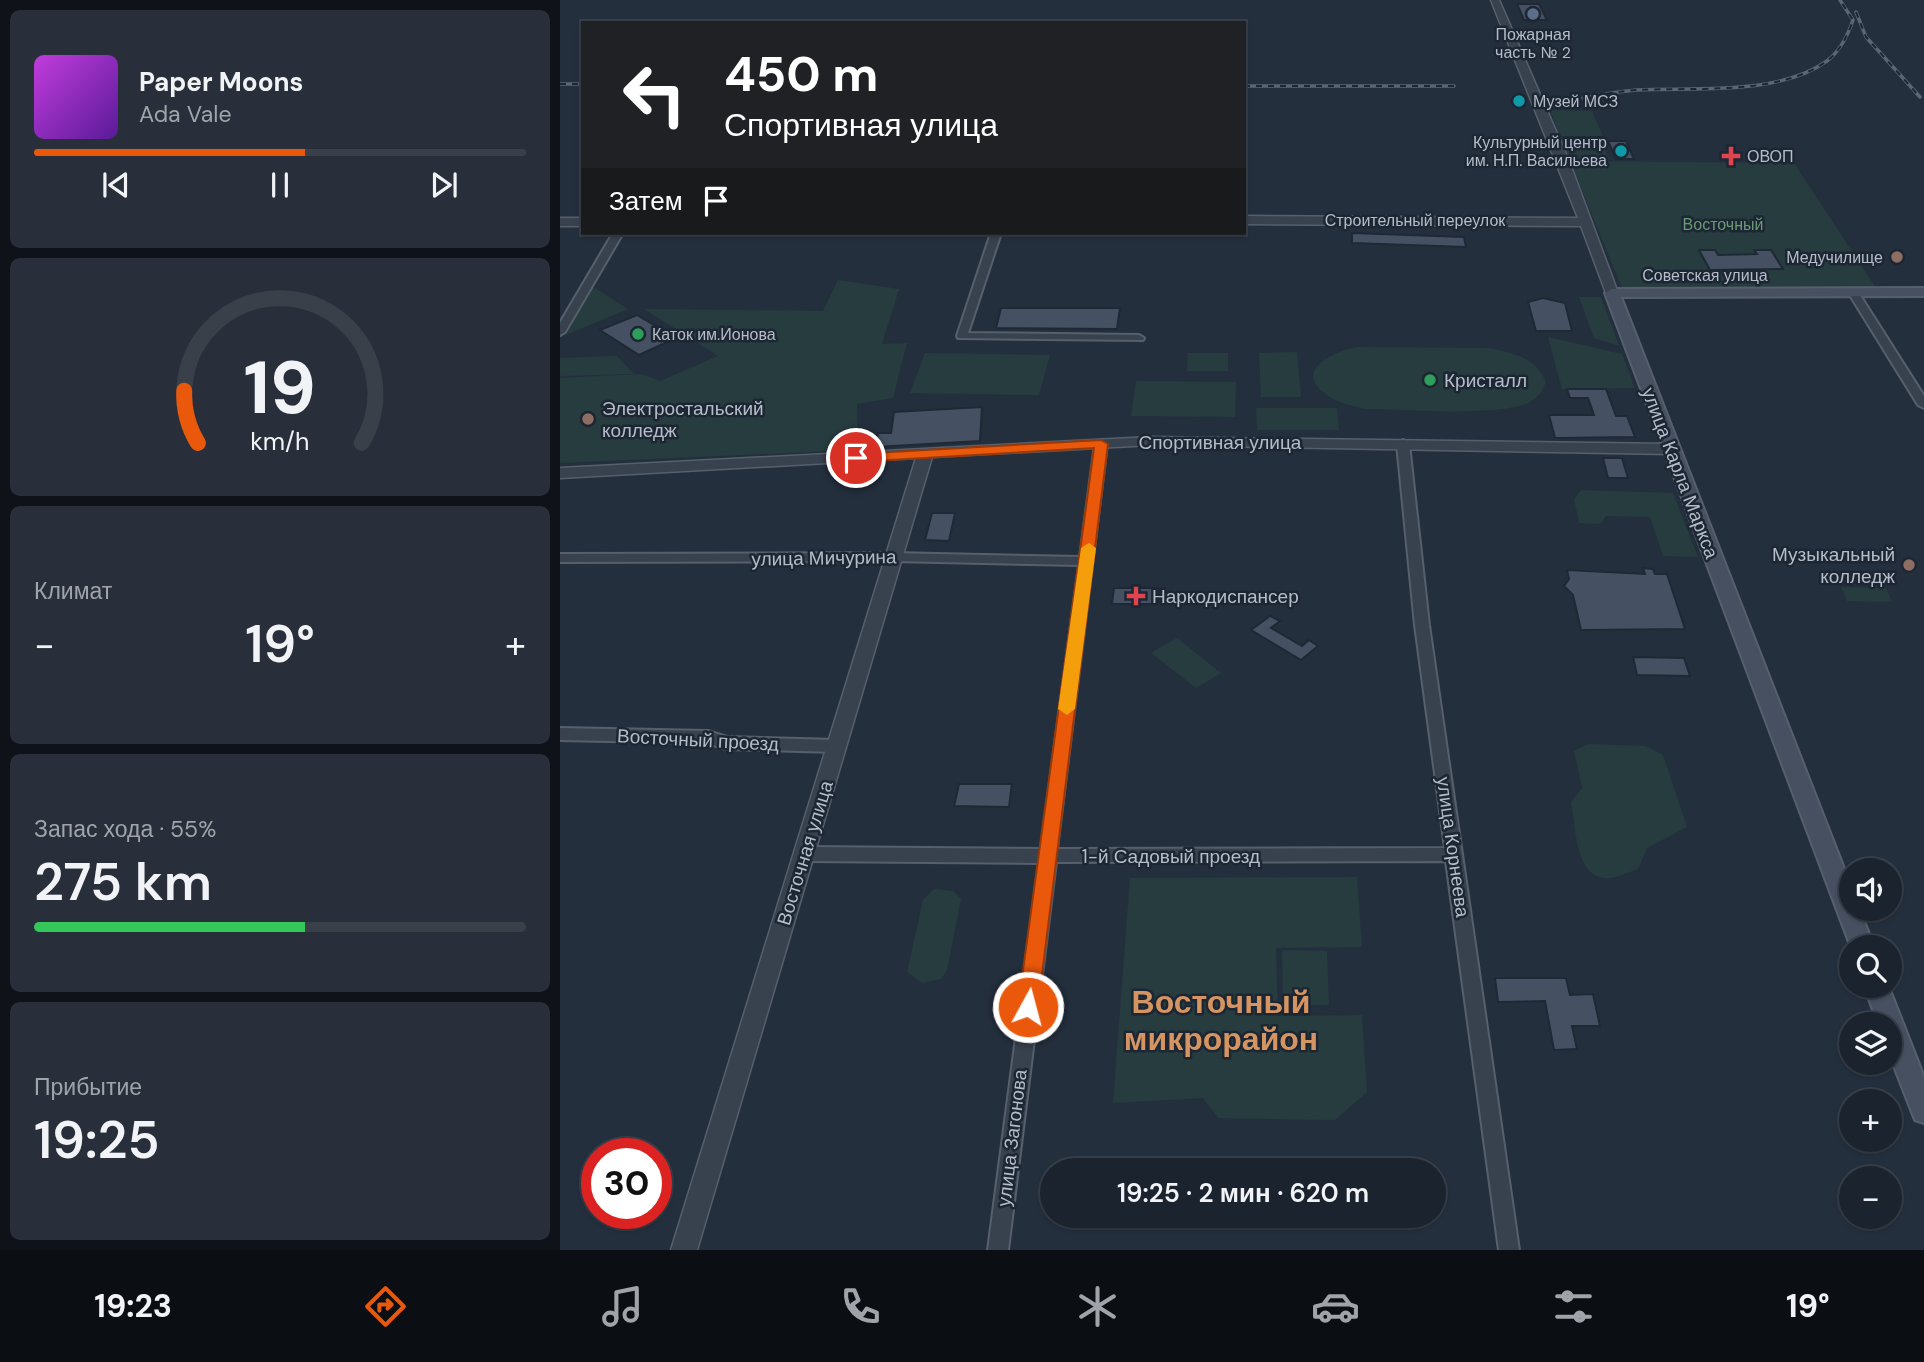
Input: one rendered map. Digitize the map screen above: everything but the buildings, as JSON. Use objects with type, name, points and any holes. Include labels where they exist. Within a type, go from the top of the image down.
[{"type":"main road","name":"Советская улица","points":[[1612,293],[1924,292]]},
{"type":"main road","name":"улица Карла Маркса","points":[[1612,293],[1857,935]]},
{"type":"main road","points":[[1881,998],[1924,1111]]},
{"type":"street","name":"улица Карла Маркса","points":[[1495,0],[1563,161],[1612,293]]},
{"type":"street","name":"Строительный переулок","points":[[1246,220],[1585,222]]},
{"type":"street","points":[[560,222],[581,222]]},
{"type":"street","points":[[560,332],[617,235]]},
{"type":"street","points":[[995,235],[962,336],[1139,338]]},
{"type":"street","points":[[1853,292],[1924,404]]},
{"type":"street","name":"Спортивная улица","points":[[560,473],[1170,441],[1670,449]]},
{"type":"street","name":"улица Загонова","points":[[998,1250],[1046,856],[1101,444]]},
{"type":"street","name":"улица Корнеева","points":[[1403,444],[1422,625],[1509,1250]]},
{"type":"street","name":"Восточная улица","points":[[684,1250],[925,455]]},
{"type":"street","name":"улица Мичурина","points":[[560,558],[892,557],[1087,561]]},
{"type":"street","name":"Восточный проезд","points":[[560,734],[708,737],[726,743],[837,746]]},
{"type":"street","name":"1-й Садовый проезд","points":[[805,854],[1454,854]]},
{"type":"green space","points":[[1550,110],[1592,111],[1603,136],[1560,136]]},
{"type":"green space","points":[[1558,139],[1601,140],[1609,159],[1570,159]]},
{"type":"green space","name":"Восточный","points":[[1570,161],[1794,163],[1876,288],[1622,288]]},
{"type":"green space","points":[[838,280],[899,289],[882,344],[907,343],[893,398],[857,404],[858,450],[560,463],[560,378],[642,374],[660,381],[718,356],[644,309],[823,311]]},
{"type":"green space","points":[[592,286],[628,309],[566,335]]},
{"type":"green space","points":[[1579,297],[1601,297],[1619,346],[1594,338]]},
{"type":"green space","points":[[1548,337],[1622,354],[1635,388],[1562,389]]},
{"type":"green space","name":"Кристалл","points":[[1357,347],[1487,348],[1514,354],[1529,361],[1546,382],[1541,392],[1528,403],[1495,410],[1363,409],[1331,398],[1317,386],[1313,378],[1320,363],[1328,357]]},
{"type":"green space","points":[[1297,352],[1301,397],[1261,397],[1259,353]]},
{"type":"green space","points":[[925,353],[1050,355],[1039,395],[910,393]]},
{"type":"green space","points":[[1188,353],[1228,353],[1228,371],[1187,371]]},
{"type":"green space","points":[[617,356],[634,374],[560,376],[560,358]]},
{"type":"green space","points":[[1136,381],[1236,382],[1235,417],[1131,416]]},
{"type":"green space","points":[[1256,408],[1337,408],[1339,430],[1257,430]]},
{"type":"green space","points":[[1581,490],[1673,493],[1698,557],[1663,556],[1650,517],[1606,516],[1601,524],[1579,523],[1574,499]]},
{"type":"green space","points":[[1841,587],[1886,588],[1892,602],[1847,601]]},
{"type":"green space","points":[[1177,638],[1221,673],[1196,688],[1151,653]]},
{"type":"green space","points":[[1588,744],[1645,746],[1663,755],[1687,827],[1647,848],[1638,869],[1611,878],[1599,877],[1590,871],[1584,863],[1576,839],[1571,802],[1582,788],[1574,751]]},
{"type":"green space","points":[[1357,877],[1362,947],[1276,948],[1278,1016],[1362,1015],[1367,1092],[1335,1120],[1218,1118],[1203,1098],[1113,1103],[1130,878]]},
{"type":"green space","points":[[934,889],[953,891],[961,899],[947,970],[941,979],[922,983],[907,972],[923,900]]},
{"type":"green space","points":[[1282,950],[1327,951],[1329,1005],[1283,1005]]},
{"type":"railway","points":[[1583,98],[1637,90],[1761,85],[1807,72],[1832,57],[1849,31],[1853,20],[1840,0]]},
{"type":"railway","points":[[1856,12],[1866,37],[1920,97]]},
{"type":"railway","points":[[560,84],[581,84]]},
{"type":"railway","points":[[1246,86],[1454,86]]},
{"type":"slow traffic","points":[[1067,709],[1089,548]]},
{"type":"place","name":"Пожарная часть № 2","points":[[1533,14]]},
{"type":"place","name":"Музей МСЗ","points":[[1519,101]]},
{"type":"place","name":"Культурный центр им. Н.П. Васильева","points":[[1621,151]]},
{"type":"place","name":"ОВОП","points":[[1731,156]]},
{"type":"place","name":"Медучилище","points":[[1897,257]]},
{"type":"place","name":"Каток им.Ионова","points":[[638,334]]},
{"type":"place","name":"Кристалл","points":[[1430,380]]},
{"type":"place","name":"Электростальский колледж","points":[[588,419]]},
{"type":"place","name":"Музыкальный колледж","points":[[1909,565]]},
{"type":"place","name":"Наркодиспансер","points":[[1136,596]]},
{"type":"district","name":"Восточный микрорайон","points":[[1221,1020]]},
{"type":"route","points":[[856,458],[1101,444],[1028,1007]]}]
